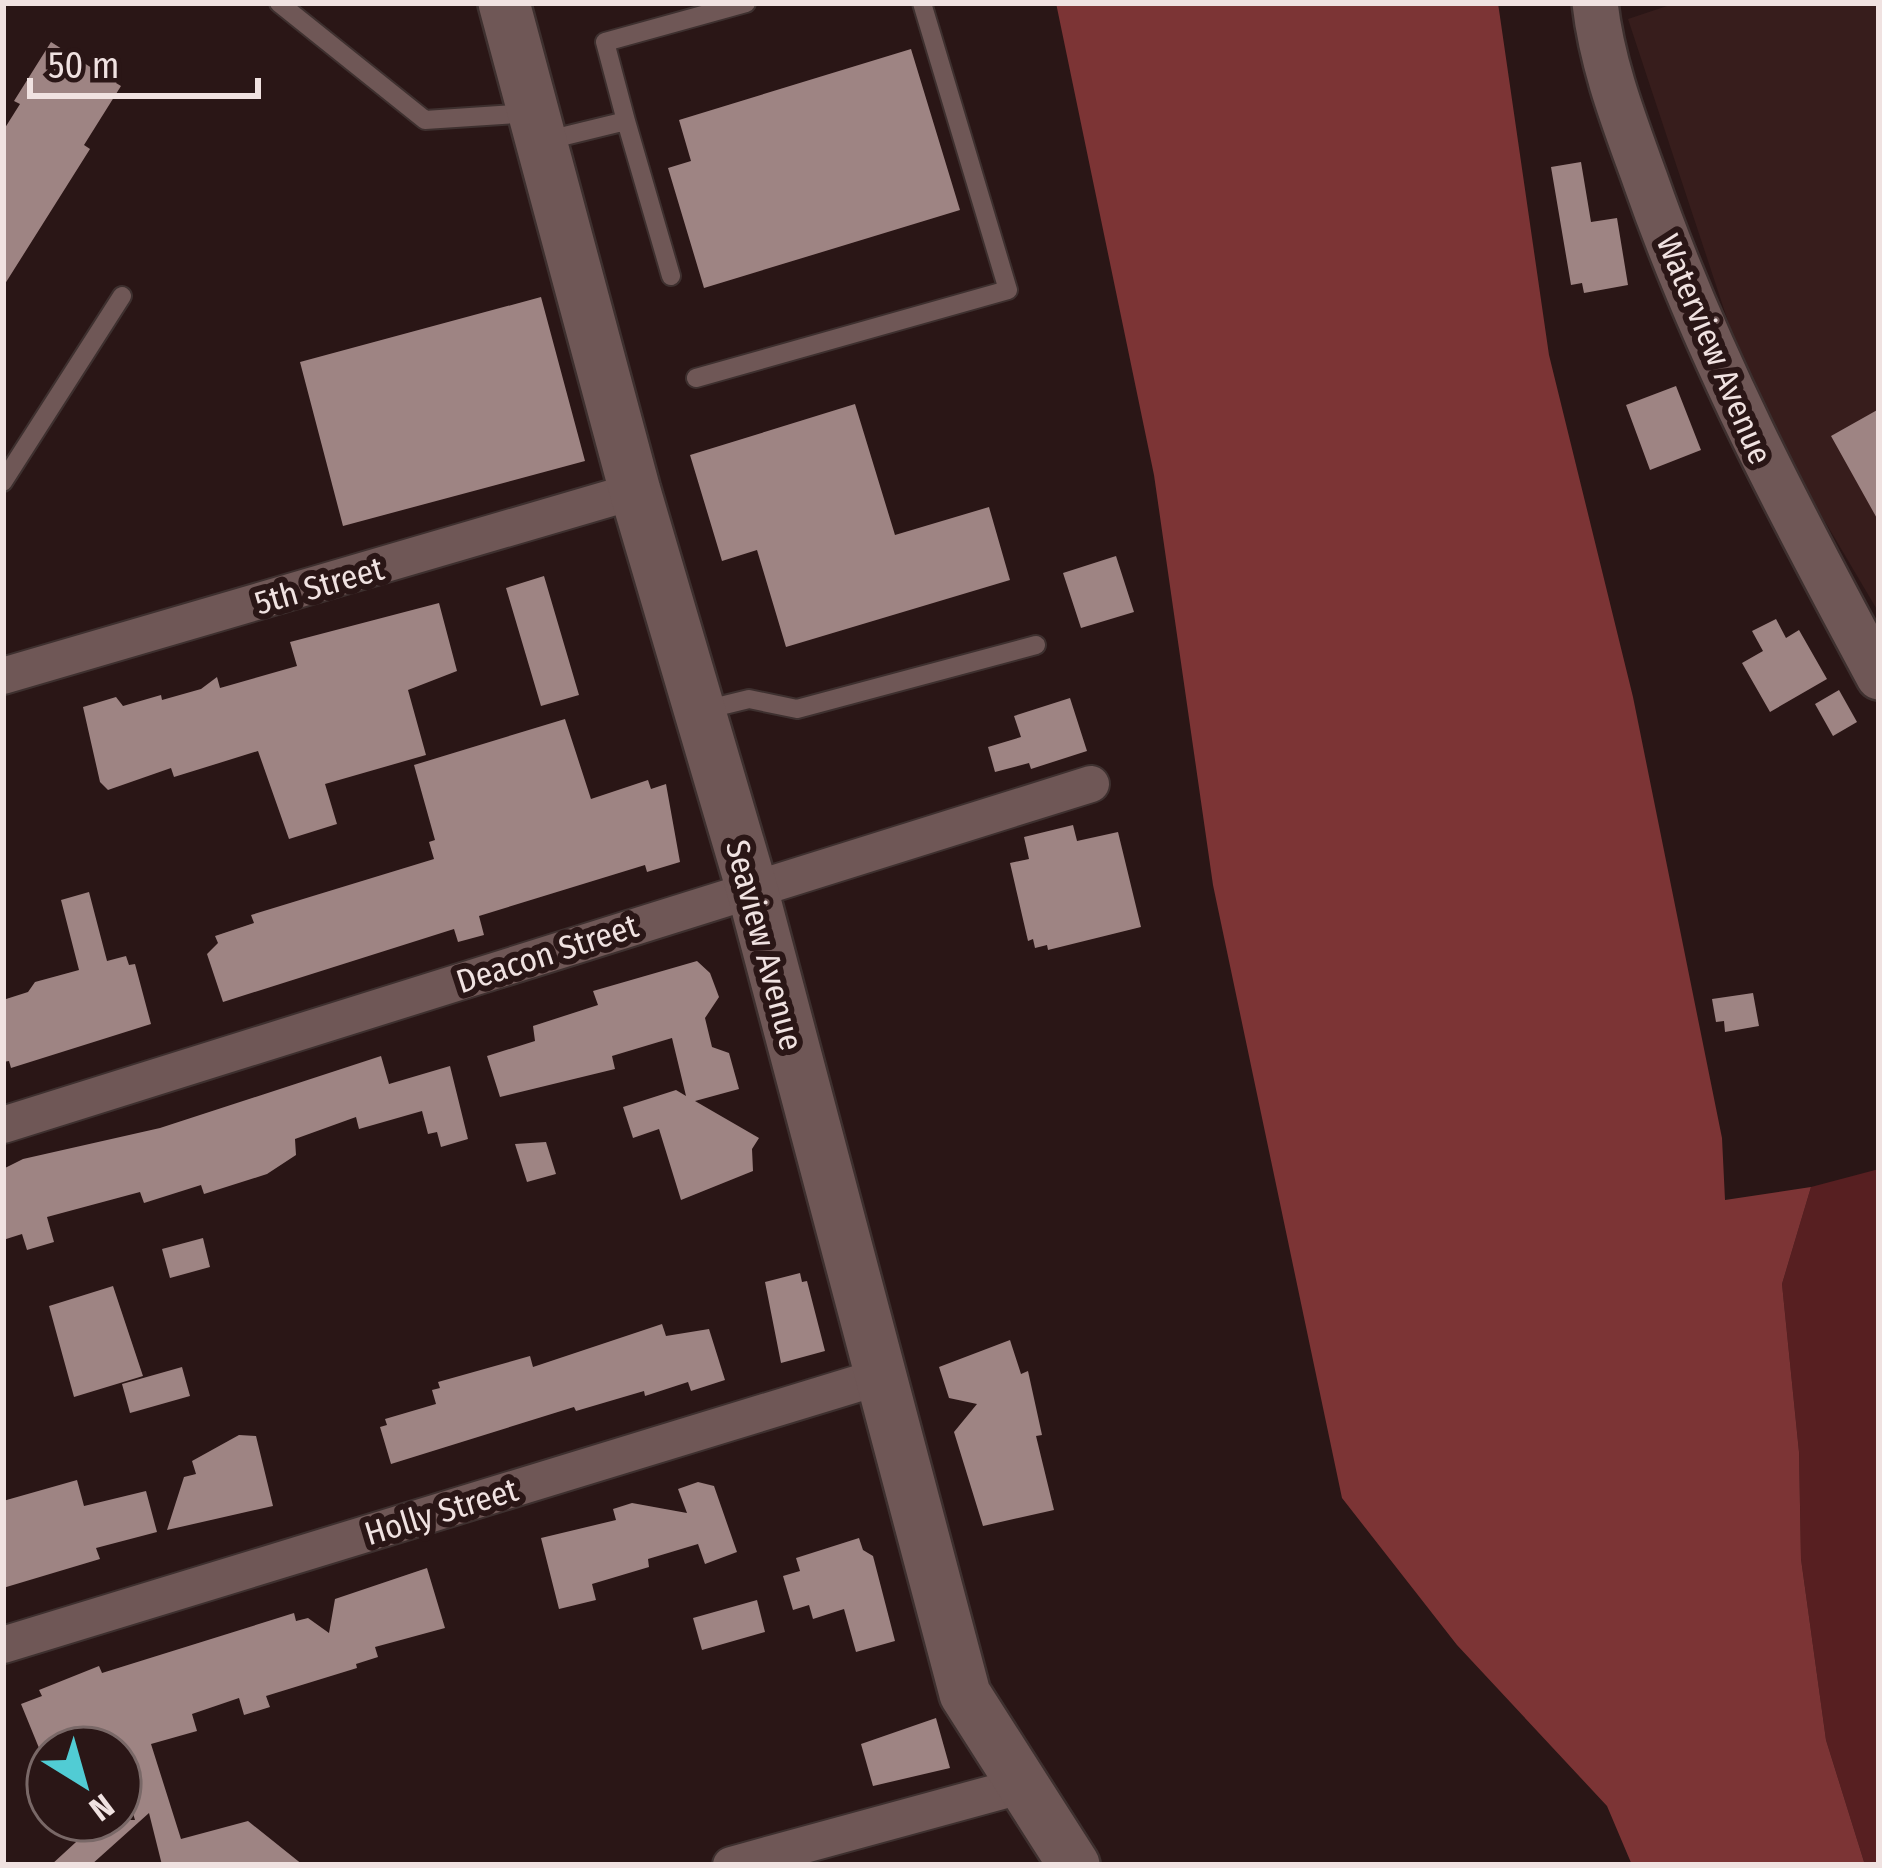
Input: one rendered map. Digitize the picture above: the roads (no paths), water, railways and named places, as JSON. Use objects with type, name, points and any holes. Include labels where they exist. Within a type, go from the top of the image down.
[{"type":"main road","name":"Seaview Avenue","points":[[504,3],[635,491],[752,889],[965,1694],[1074,1865]]},
{"type":"street","name":"Waterview Avenue","points":[[1595,3],[1600,49],[1680,280],[1756,451],[1879,677]]},
{"type":"street","name":"5th Street","points":[[3,676],[635,491]]},
{"type":"street","name":"Deacon Street","points":[[3,1125],[1091,784]]},
{"type":"street","name":"Holly Street","points":[[3,1645],[879,1377]]},
{"type":"street","points":[[730,1865],[1020,1786]]},
{"type":"lane","points":[[279,3],[425,120],[535,128],[626,121]]},
{"type":"lane","points":[[671,276],[605,42],[746,3]]},
{"type":"lane","points":[[696,378],[1008,290],[922,3]]},
{"type":"lane","points":[[3,482],[122,296]]},
{"type":"lane","points":[[700,712],[748,699],[797,709],[1036,646]]}]
